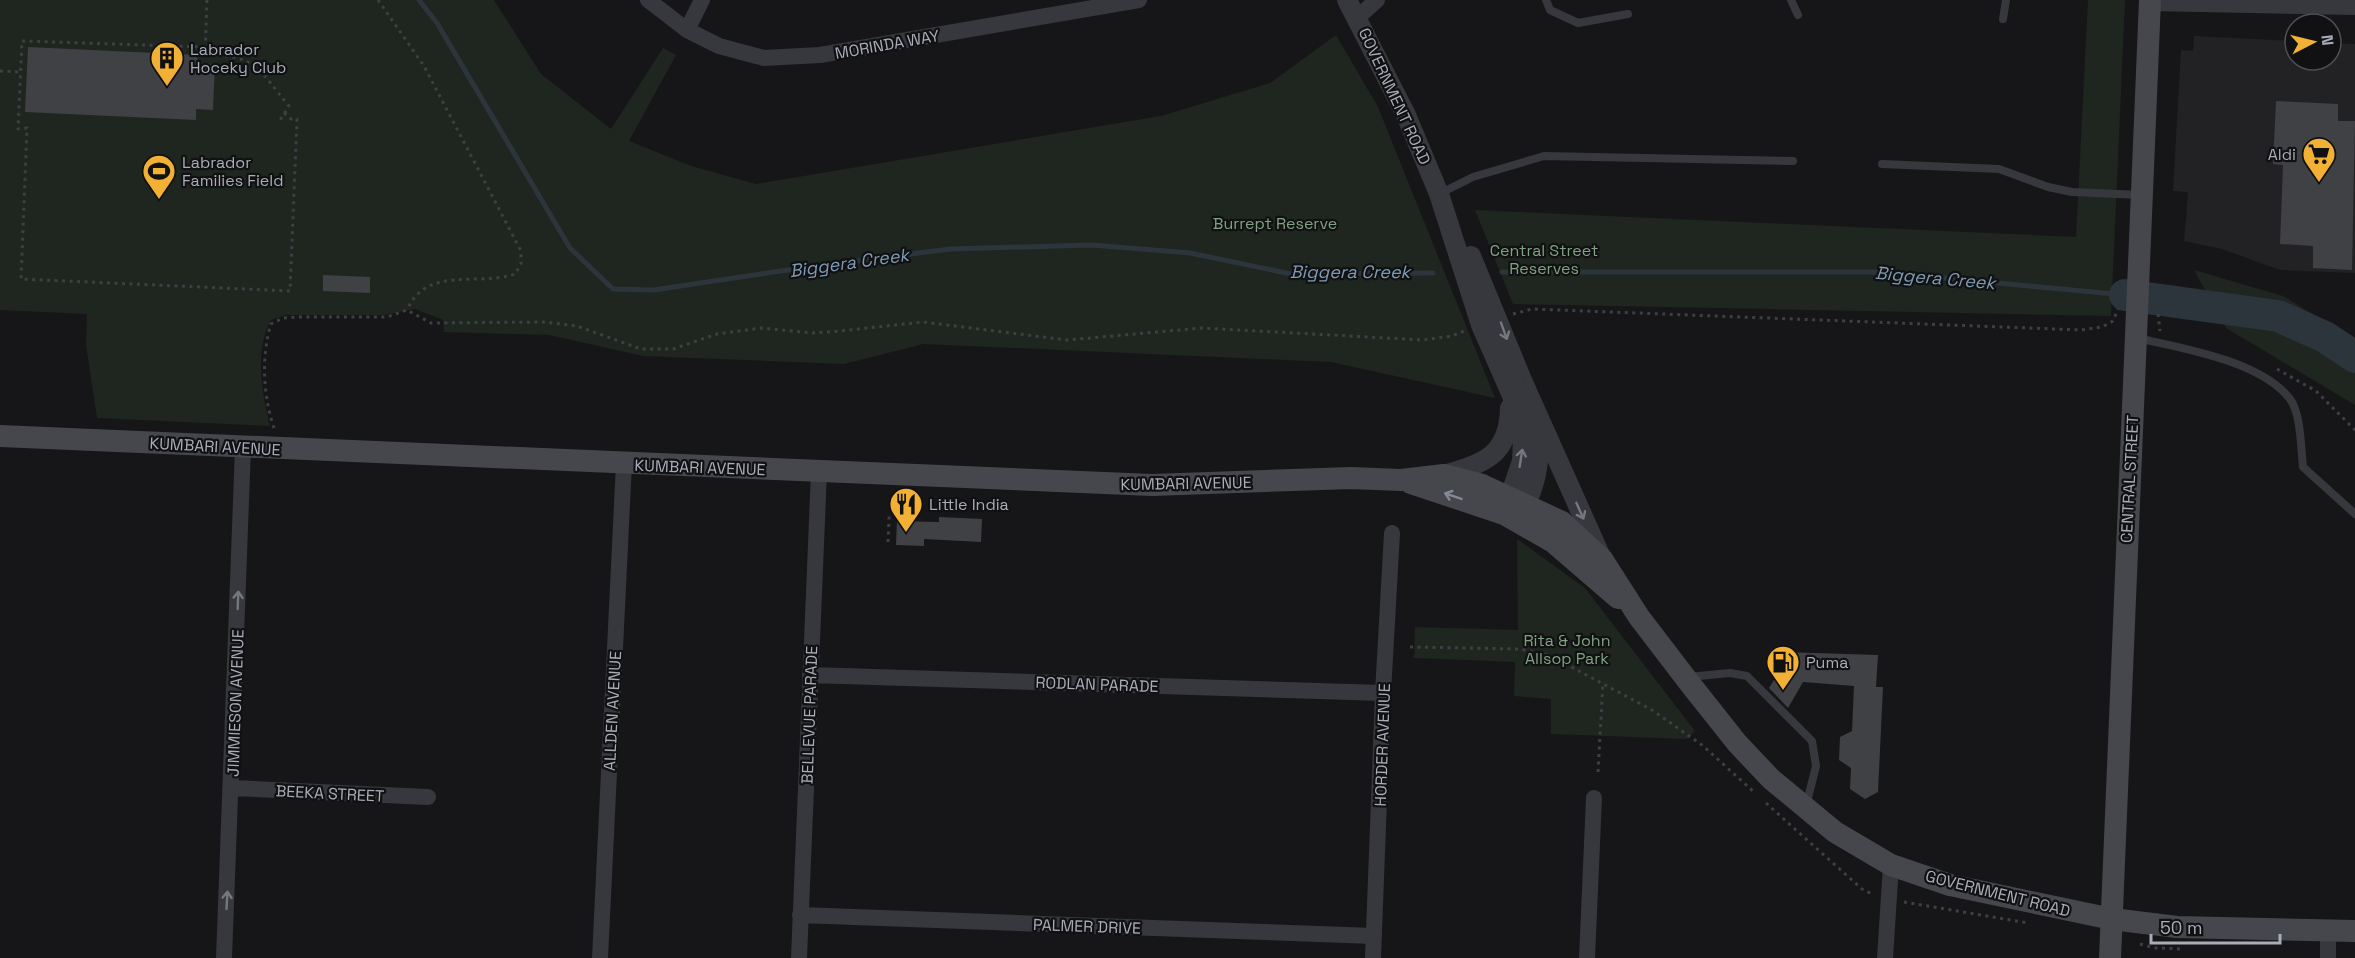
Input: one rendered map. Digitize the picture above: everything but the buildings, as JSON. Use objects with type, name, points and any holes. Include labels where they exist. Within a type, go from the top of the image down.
[{"type":"main road","name":"CENTRAL STREET","points":[[2110,958],[2150,2]]},
{"type":"main road","name":"KUMBARI AVENUE","points":[[0,436],[1152,485],[1351,478],[1401,480],[1444,475],[1482,485],[1515,509]]},
{"type":"main road","name":"KUMBARI AVENUE","points":[[1401,480],[1515,509]]},
{"type":"main road","name":"GOVERNMENT ROAD","points":[[1515,509],[1562,522],[1602,559],[1639,617],[1737,743],[1771,779],[1805,809],[1835,832],[1891,865],[1950,885],[2112,919],[2177,927],[2355,931]]},
{"type":"main road","name":"GOVERNMENT ROAD","points":[[1515,509],[1639,617]]},
{"type":"street","name":"MORINDA WAY","points":[[648,0],[687,30],[719,46],[764,58],[820,55],[1139,0]]},
{"type":"street","points":[[687,30],[702,0]]},
{"type":"street","name":"GOVERNMENT ROAD","points":[[1347,0],[1358,17],[1406,115],[1439,194],[1467,245],[1490,321],[1514,382],[1602,559]]},
{"type":"street","points":[[1358,17],[1377,0]]},
{"type":"street","points":[[2150,2],[2355,7]]},
{"type":"street","name":"GOVERNMENT ROAD","points":[[1444,475],[1478,465],[1497,451],[1510,430],[1510,405],[1514,382]]},
{"type":"street","name":"GOVERNMENT ROAD","points":[[1514,382],[1523,438],[1515,509]]},
{"type":"street","name":"JIMMIESON AVENUE","points":[[224,958],[243,447]]},
{"type":"street","name":"ALLDEN AVENUE","points":[[600,958],[624,464]]},
{"type":"street","name":"BELLEVUE PARADE","points":[[799,958],[819,471]]},
{"type":"street","name":"HORDER AVENUE","points":[[1373,958],[1383,693],[1392,533]]},
{"type":"street","name":"RODLAN PARADE","points":[[810,675],[1383,693]]},
{"type":"street","name":"BEEKA STREET","points":[[232,788],[428,797]]},
{"type":"street","points":[[1587,958],[1594,798]]},
{"type":"street","points":[[1885,958],[1891,865]]},
{"type":"street","name":"PALMER DRIVE","points":[[800,915],[1374,936]]},
{"type":"street","points":[[2328,931],[2328,958]]},
{"type":"lane","points":[[1546,0],[1550,10],[1578,23],[1628,14]]},
{"type":"lane","points":[[1791,0],[1798,15]]},
{"type":"lane","points":[[2003,19],[2006,0]]},
{"type":"lane","points":[[1439,194],[1473,177],[1544,156],[1793,161]]},
{"type":"lane","points":[[1882,164],[1999,169],[2048,188],[2072,192],[2142,195]]},
{"type":"lane","points":[[2136,338],[2216,356],[2272,382],[2292,400],[2300,431],[2303,467],[2355,514]]},
{"type":"lane","points":[[1685,677],[1730,673],[1748,676],[1812,741],[1816,766],[1805,809]]},
{"type":"path","points":[[207,0],[205,55],[233,55],[256,67],[289,106],[280,120]]},
{"type":"path","points":[[378,0],[424,66],[521,251],[521,264],[515,274],[485,280],[430,283],[412,298],[407,310]]},
{"type":"path","points":[[205,48],[22,41],[18,129],[27,128],[21,279],[290,291],[297,119],[291,119],[284,113]]},
{"type":"path","points":[[0,71],[20,72]]},
{"type":"path","points":[[274,428],[266,391],[267,336],[271,324],[283,318],[297,316],[387,317],[407,310],[431,323],[545,322],[578,326],[640,350],[673,349],[717,334],[761,328],[821,332],[923,321],[1067,340],[1202,328],[1423,340],[1452,336],[1490,321],[1532,309],[2081,330],[2102,327],[2113,321],[2116,309],[2138,307],[2158,313],[2159,331],[2170,333]]},
{"type":"path","points":[[2272,366],[2316,391],[2355,430]]},
{"type":"path","points":[[888,542],[889,518],[899,518],[900,496]]},
{"type":"path","points":[[1410,647],[1536,651],[1603,682],[1652,710],[1702,746],[1862,889],[1875,895]]},
{"type":"path","points":[[1598,772],[1603,682]]},
{"type":"path","points":[[1902,902],[2030,924]]},
{"type":"shaded area","points":[[2194,36],[2283,40],[2283,72],[2343,72],[2343,44],[2355,44],[2355,273],[2280,270],[2222,249],[2184,241],[2188,192],[2173,191],[2181,50],[2193,51]]},
{"type":"green space","name":"Burrept Reserve","points":[[0,0],[494,0],[541,74],[611,129],[663,48],[676,55],[629,141],[691,166],[756,184],[1161,116],[1270,83],[1336,35],[1378,107],[1495,398],[1331,362],[923,344],[844,364],[643,356],[549,335],[444,332],[443,320],[415,309],[383,315],[286,315],[271,320],[261,358],[262,386],[270,426],[97,418],[86,345],[87,314],[0,310]]},
{"type":"green space","name":"Central Street Reserves","points":[[2088,0],[2125,0],[2111,316],[1513,304],[1475,210],[2076,237]]},
{"type":"green space","points":[[2194,270],[2283,296],[2355,340],[2355,405],[2226,328]]},
{"type":"green space","name":"Rita & John Allsop Park","points":[[1517,539],[1585,588],[1695,731],[1687,739],[1551,734],[1551,699],[1514,696],[1515,662],[1414,658],[1415,627],[1518,630]]},
{"type":"waterway","name":"Biggera Creek","points":[[419,0],[437,23],[570,248],[613,289],[654,290],[950,249],[1092,245],[1190,253],[1291,274],[1433,273]]},
{"type":"waterway","name":"Biggera Creek","points":[[1502,272],[1882,272],[2125,295]]},
{"type":"waterway","name":"Biggera Creek","points":[[2125,295],[2278,316],[2325,337],[2355,357]]},
{"type":"place","name":"Labrador Hoceky Club","points":[[167,87]]},
{"type":"place","name":"Aldi","points":[[2319,183]]},
{"type":"place","name":"Labrador Families Field","points":[[159,200]]},
{"type":"place","name":"Little India","points":[[906,533]]},
{"type":"place","name":"Puma","points":[[1783,691]]}]
